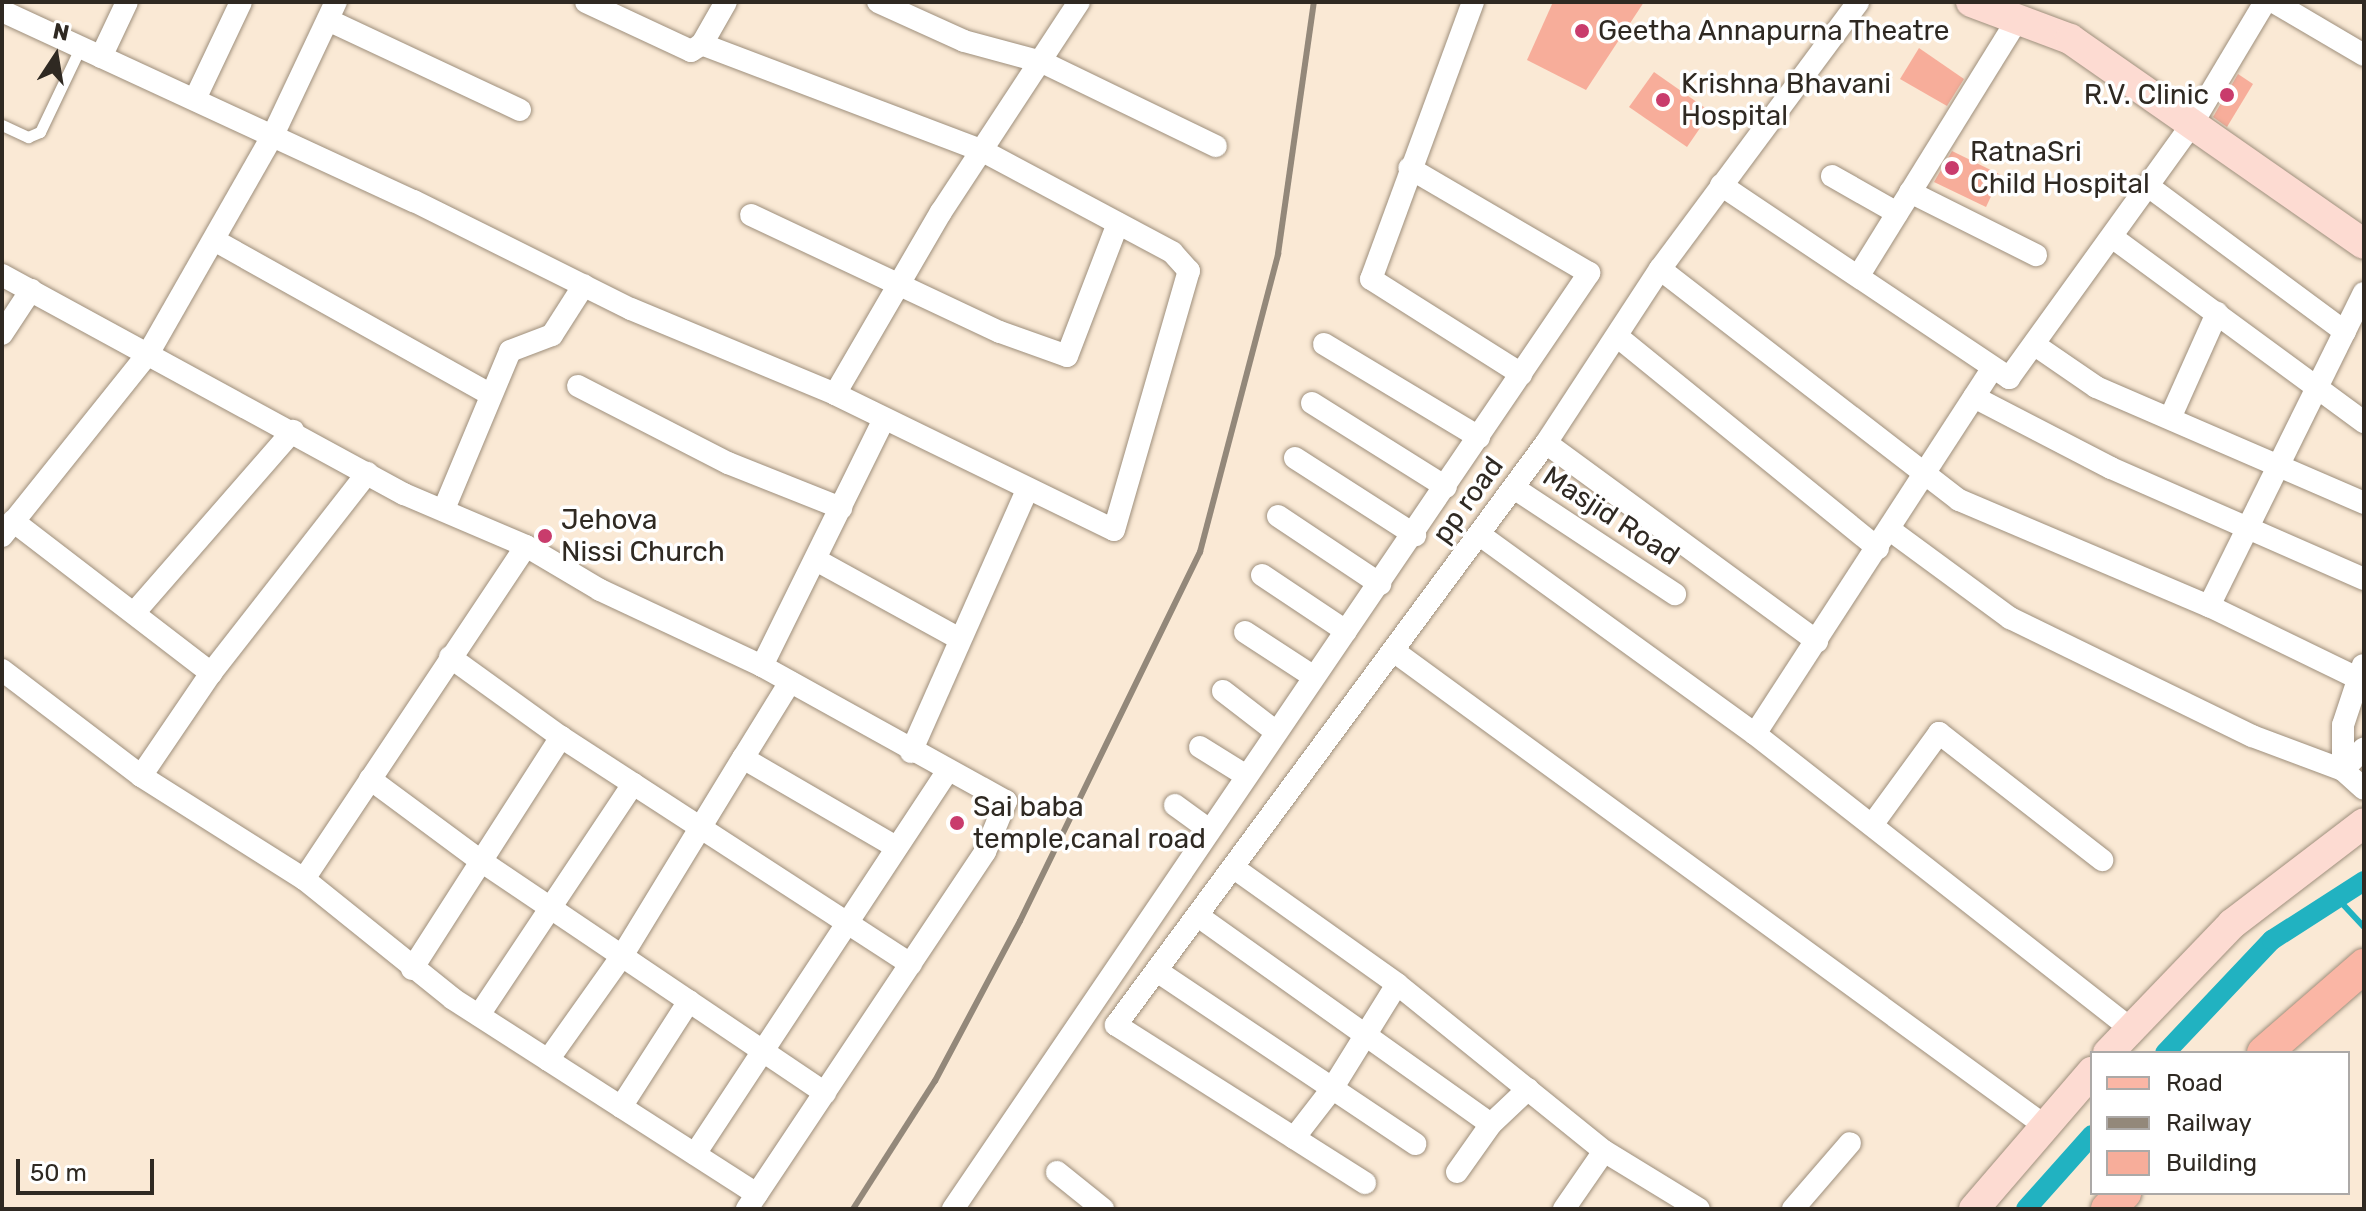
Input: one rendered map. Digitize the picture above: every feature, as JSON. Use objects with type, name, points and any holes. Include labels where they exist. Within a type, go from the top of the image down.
[{"type":"main road","points":[[1971,2],[2070,39],[2364,244]]},
{"type":"main road","points":[[2110,1051],[2232,924],[2364,823]]},
{"type":"main road","points":[[2266,1051],[2364,966]]},
{"type":"main road","points":[[1974,1209],[2090,1074]]},
{"type":"street","points":[[101,57],[127,2]]},
{"type":"street","points":[[195,99],[241,2]]},
{"type":"street","points":[[586,2],[691,51],[702,44],[726,2]]},
{"type":"street","points":[[878,2],[964,41],[1042,62],[1216,146]]},
{"type":"street","points":[[835,394],[899,281],[1079,2]]},
{"type":"street","points":[[1473,2],[1409,168],[1371,279],[1521,374]]},
{"type":"street","name":"pp road","points":[[1294,1138],[1116,1025],[1480,535],[1618,337],[1660,269],[1858,2]]},
{"type":"street","points":[[1721,185],[2009,378],[2192,124],[2265,2]]},
{"type":"street","points":[[2274,2],[2364,55]]},
{"type":"street","points":[[16,11],[101,57],[273,135],[584,285],[835,394],[1114,530],[1189,271],[1172,252],[983,151],[702,44]]},
{"type":"street","points":[[211,673],[134,613],[8,528],[148,354],[273,135],[332,11],[520,110]]},
{"type":"street","points":[[1859,275],[2018,19]]},
{"type":"street","points":[[953,1209],[1275,731],[1415,535],[1589,273],[1409,168]]},
{"type":"street","points":[[1832,176],[1897,213]]},
{"type":"street","points":[[2148,186],[2345,332]]},
{"type":"street","points":[[1910,192],[2036,255]]},
{"type":"street","points":[[751,215],[899,281],[1000,332],[1067,356],[1118,223]]},
{"type":"street","points":[[2112,237],[2364,422]]},
{"type":"street","points":[[214,240],[491,395]]},
{"type":"street","points":[[1660,269],[1925,477],[1959,500],[2361,671],[2343,725],[2343,770]]},
{"type":"street","points":[[2,275],[367,473],[526,546],[600,590],[762,666],[911,752],[1006,801],[985,852],[752,1202],[695,1154],[412,969],[304,879],[141,776],[2,670]]},
{"type":"street","points":[[444,509],[510,351],[552,335],[584,285]]},
{"type":"street","points":[[2,334],[31,290]]},
{"type":"street","points":[[2209,606],[2364,293]]},
{"type":"street","points":[[2171,416],[2217,313]]},
{"type":"street","points":[[1618,337],[1884,539],[2010,618],[2252,736],[2343,770],[2364,789]]},
{"type":"street","points":[[1324,344],[1479,437]]},
{"type":"street","points":[[2035,345],[2076,377],[2280,463],[2364,503]]},
{"type":"street","points":[[1755,734],[1925,477],[1992,369]]},
{"type":"street","points":[[578,386],[728,463],[841,508]]},
{"type":"street","points":[[1974,397],[2246,530],[2364,579]]},
{"type":"street","points":[[1312,403],[1446,487]]},
{"type":"street","points":[[762,666],[818,561],[884,419]]},
{"type":"street","points":[[134,613],[293,431]]},
{"type":"street","points":[[1546,443],[1817,641]]},
{"type":"street","points":[[1295,458],[1415,535]]},
{"type":"street","points":[[141,776],[211,673],[367,473]]},
{"type":"street","name":"Masjid Road","points":[[1514,488],[1675,594]]},
{"type":"street","points":[[911,752],[1027,490]]},
{"type":"street","points":[[1278,516],[1380,584]]},
{"type":"street","points":[[1480,535],[1755,734],[2130,1028]]},
{"type":"street","points":[[304,879],[526,546]]},
{"type":"street","points":[[818,561],[960,639]]},
{"type":"street","points":[[1262,575],[1346,631]]},
{"type":"street","points":[[1245,632],[1314,677]]},
{"type":"street","points":[[1395,652],[2045,1126]]},
{"type":"street","points":[[450,657],[561,737],[911,964]]},
{"type":"street","points":[[548,1060],[622,956],[703,830],[790,682]]},
{"type":"street","points":[[1223,691],[1275,731]]},
{"type":"street","points":[[1872,825],[1939,733],[2102,860]]},
{"type":"street","points":[[412,969],[561,737]]},
{"type":"street","points":[[1200,747],[1245,775]]},
{"type":"street","points":[[2343,770],[2364,748]]},
{"type":"street","points":[[743,758],[896,847]]},
{"type":"street","points":[[695,1154],[760,1049],[948,771]]},
{"type":"street","points":[[370,779],[481,861],[825,1093]]},
{"type":"street","points":[[479,1015],[633,784]]},
{"type":"street","points":[[1175,805],[1208,829]]},
{"type":"street","points":[[1234,868],[1397,984],[1604,1151],[1699,1209]]},
{"type":"street","points":[[1198,916],[1491,1124]]},
{"type":"street","points":[[1157,971],[1415,1144]]},
{"type":"street","points":[[1365,1183],[1294,1138],[1332,1089],[1397,984]]},
{"type":"street","points":[[621,1107],[689,1001]]},
{"type":"street","points":[[1457,1172],[1491,1124],[1528,1089]]},
{"type":"street","points":[[1793,1209],[1850,1143]]},
{"type":"street","points":[[1564,1209],[1604,1151]]},
{"type":"street","points":[[1057,1172],[1103,1209]]},
{"type":"lane","points":[[2,125],[28,137],[40,132],[81,46]]},
{"type":"building","name":"Geetha Annapurna Theatre","points":[[1553,2],[1644,2],[1586,90],[1527,60]]},
{"type":"building","points":[[1919,48],[1964,79],[1947,106],[1900,79]]},
{"type":"building","points":[[1654,72],[1711,112],[1687,147],[1629,107]]},
{"type":"building","points":[[2238,74],[2253,84],[2227,127],[2213,117]]},
{"type":"building","points":[[1952,151],[2001,175],[1986,207],[1934,182]]},
{"type":"waterway","points":[[2167,1051],[2272,940],[2364,881]]},
{"type":"waterway","points":[[2337,898],[2364,927]]},
{"type":"waterway","points":[[2026,1209],[2090,1137]]},
{"type":"railway","points":[[853,1209],[935,1081],[1020,921],[1200,552],[1278,254],[1314,2]]},
{"type":"place","name":"Geetha Annapurna Theatre","points":[[1582,31]]},
{"type":"place","name":"R.V. Clinic","points":[[2227,95]]},
{"type":"place","name":"Krishna Bhavani Hospital","points":[[1663,100]]},
{"type":"place","name":"RatnaSri Child Hospital","points":[[1952,168]]},
{"type":"place","name":"Jehova Nissi Church","points":[[545,536]]},
{"type":"place","name":"Sai baba temple,canal road","points":[[957,823]]}]
